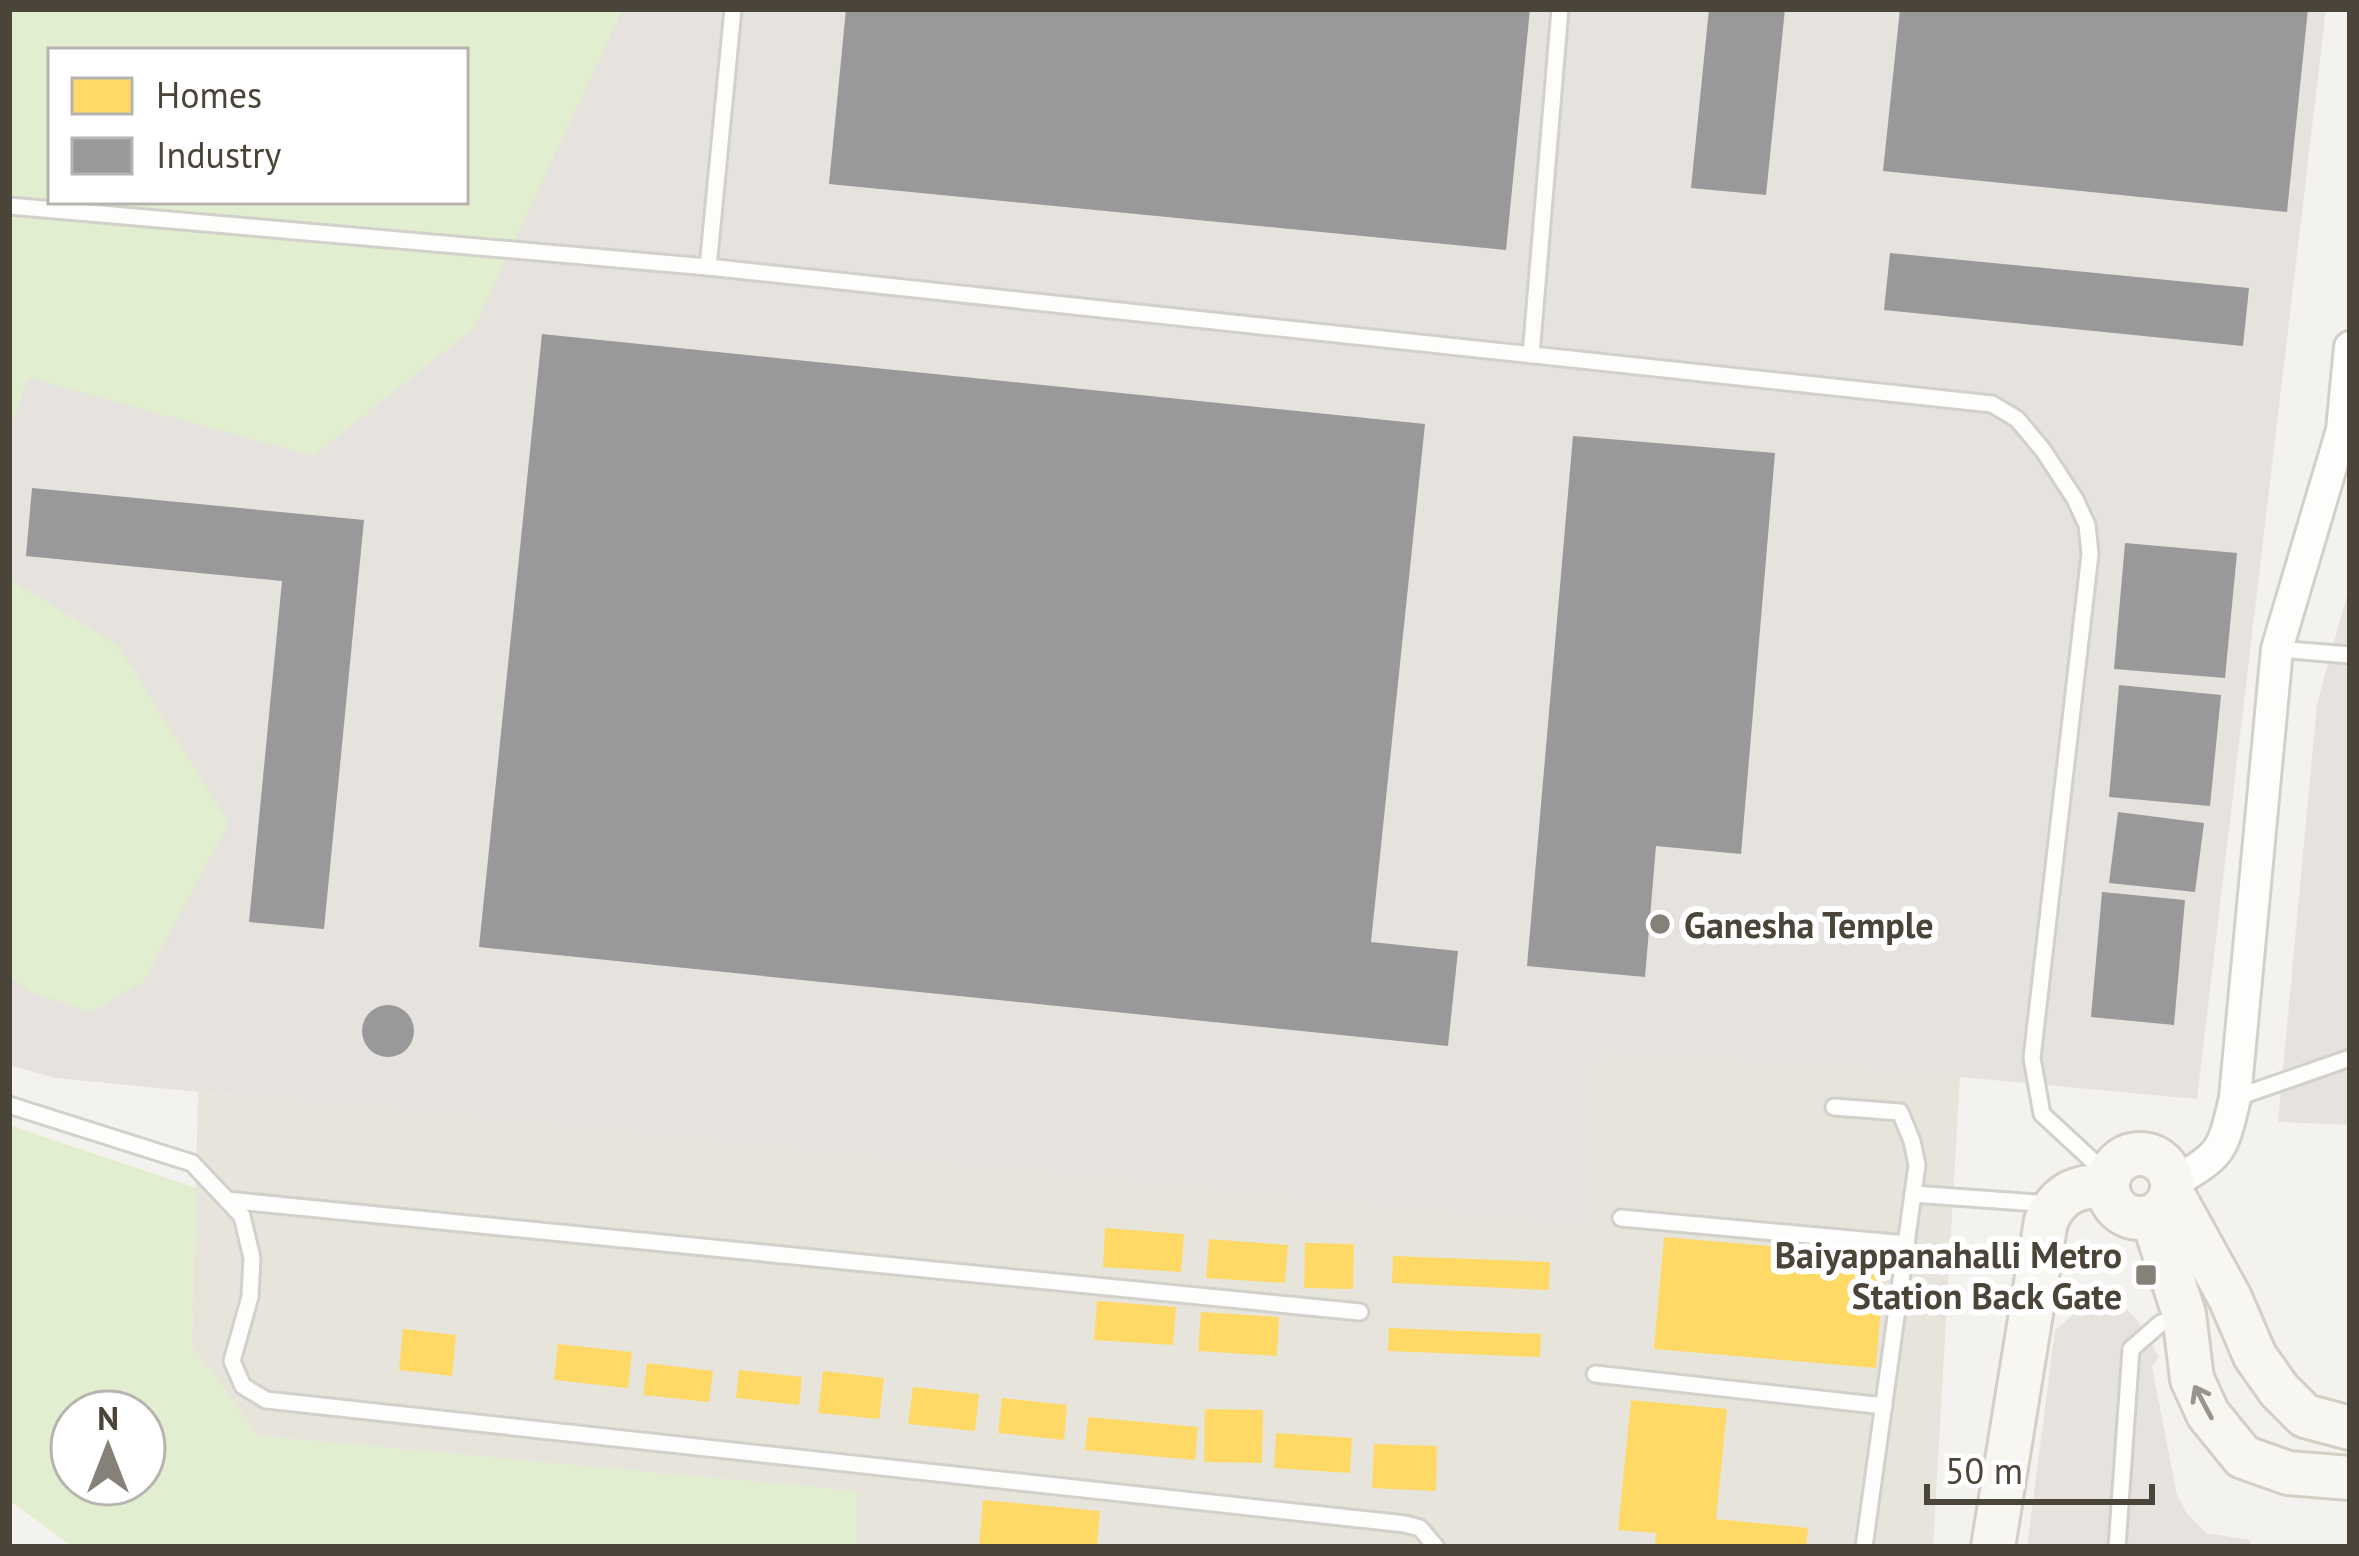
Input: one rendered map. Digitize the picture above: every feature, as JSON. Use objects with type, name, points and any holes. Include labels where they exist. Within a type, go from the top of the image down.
[{"type":"main road","points":[[1993,1547],[2046,1222],[2054,1204],[2067,1191],[2108,1181],[2114,1207],[2122,1214],[2142,1219],[2166,1198]]},
{"type":"main road","points":[[2166,1198],[2192,1379],[2208,1414],[2243,1457],[2288,1474],[2350,1478]]},
{"type":"main road","points":[[2166,1198],[2230,1298],[2255,1356],[2279,1390],[2305,1416],[2350,1428]]},
{"type":"street","points":[[2166,1198],[2224,1145],[2235,1098],[2276,649],[2342,430],[2350,346]]},
{"type":"lane","points":[[708,267],[733,9]]},
{"type":"lane","points":[[1531,355],[1560,9]]},
{"type":"lane","points":[[9,206],[708,267],[1992,404],[2017,419],[2043,450],[2087,525],[2090,554],[2032,1058],[2042,1114],[2108,1181]]},
{"type":"lane","points":[[2276,649],[2350,655]]},
{"type":"lane","points":[[2235,1098],[2350,1058]]},
{"type":"lane","points":[[9,1105],[192,1163],[242,1216],[252,1258],[250,1297],[232,1361],[243,1386],[266,1400],[1406,1524],[1420,1528],[1436,1547]]},
{"type":"lane","points":[[1834,1107],[1900,1112],[1917,1165],[1864,1547]]},
{"type":"lane","points":[[1913,1194],[2054,1204]]},
{"type":"lane","points":[[227,1201],[1360,1312]]},
{"type":"lane","points":[[1621,1219],[1906,1244]]},
{"type":"lane","points":[[2117,1547],[2131,1349],[2161,1323],[2184,1314]]},
{"type":"lane","points":[[1595,1374],[1884,1406]]},
{"type":"shaded area","points":[[9,9],[2326,9],[2197,1099],[1960,1077],[1599,1054],[1588,1228],[56,1078],[9,1065]]},
{"type":"shaded area","points":[[2350,584],[2350,705],[2317,704]]},
{"type":"shaded area","points":[[2317,704],[2350,705],[2350,1125],[2278,1122]]},
{"type":"shaded area","points":[[1599,1054],[1960,1077],[1933,1547],[857,1547],[856,1491],[259,1436],[192,1346],[198,1092],[1587,1227]]},
{"type":"shaded area","points":[[2103,1298],[2120,1302],[2159,1357],[2152,1367],[2177,1495],[2186,1512],[2206,1533],[2250,1540],[2251,1547],[2027,1547],[2055,1330],[2088,1302]]},
{"type":"green space","points":[[9,9],[623,9],[474,328],[313,456],[29,378],[9,429]]},
{"type":"green space","points":[[9,579],[118,645],[229,823],[144,981],[92,1012],[28,991],[9,976]]},
{"type":"green space","points":[[9,1125],[196,1188],[192,1346],[259,1436],[857,1491],[857,1547],[73,1547],[9,1500]]},
{"type":"building: Homes","points":[[1105,1228],[1184,1234],[1181,1272],[1103,1267]]},
{"type":"building: Homes","points":[[1664,1237],[1885,1256],[1876,1368],[1654,1349]]},
{"type":"building: Homes","points":[[1209,1239],[1288,1245],[1285,1283],[1206,1278]]},
{"type":"building: Homes","points":[[1305,1243],[1354,1244],[1353,1289],[1304,1288]]},
{"type":"building: Homes","points":[[1393,1256],[1550,1262],[1549,1290],[1392,1283]]},
{"type":"building: Homes","points":[[1097,1301],[1176,1307],[1173,1345],[1094,1340]]},
{"type":"building: Homes","points":[[1201,1312],[1279,1317],[1277,1356],[1198,1351]]},
{"type":"building: Homes","points":[[1389,1328],[1541,1334],[1540,1357],[1388,1351]]},
{"type":"building: Homes","points":[[403,1329],[456,1335],[452,1376],[399,1370]]},
{"type":"building: Homes","points":[[558,1344],[632,1352],[628,1388],[554,1380]]},
{"type":"building: Homes","points":[[647,1363],[713,1371],[709,1402],[643,1395]]},
{"type":"building: Homes","points":[[739,1370],[802,1377],[799,1405],[736,1398]]},
{"type":"building: Homes","points":[[823,1371],[884,1378],[879,1419],[818,1413]]},
{"type":"building: Homes","points":[[913,1387],[979,1394],[975,1431],[908,1424]]},
{"type":"building: Homes","points":[[1002,1398],[1067,1405],[1064,1440],[998,1433]]},
{"type":"building: Homes","points":[[1631,1400],[1727,1409],[1716,1519],[1808,1528],[1806,1547],[1655,1547],[1656,1533],[1618,1530]]},
{"type":"building: Homes","points":[[1205,1409],[1263,1410],[1262,1463],[1204,1462]]},
{"type":"building: Homes","points":[[1088,1417],[1198,1427],[1195,1460],[1085,1450]]},
{"type":"building: Homes","points":[[1276,1433],[1352,1438],[1350,1473],[1274,1468]]},
{"type":"building: Homes","points":[[1374,1444],[1437,1446],[1436,1491],[1372,1488]]},
{"type":"building: Homes","points":[[983,1500],[1100,1511],[1097,1547],[979,1547]]},
{"type":"building: Industry","points":[[846,9],[1530,9],[1506,250],[829,184]]},
{"type":"building: Industry","points":[[1709,9],[1785,9],[1766,195],[1691,188]]},
{"type":"building: Industry","points":[[1900,9],[2308,9],[2287,212],[1883,171]]},
{"type":"building: Industry","points":[[1890,253],[2249,288],[2243,346],[1884,310]]},
{"type":"building: Industry","points":[[542,334],[1425,424],[1371,942],[1458,951],[1448,1046],[479,947]]},
{"type":"building: Industry","points":[[1573,436],[1775,453],[1741,854],[1656,846],[1645,977],[1527,966]]},
{"type":"building: Industry","points":[[32,488],[364,520],[324,929],[249,922],[282,581],[26,556]]},
{"type":"building: Industry","points":[[2125,543],[2237,553],[2225,678],[2114,669]]},
{"type":"building: Industry","points":[[2119,685],[2221,695],[2210,806],[2109,797]]},
{"type":"building: Industry","points":[[2118,812],[2204,823],[2195,892],[2109,883]]},
{"type":"building: Industry","points":[[2102,892],[2185,900],[2174,1025],[2091,1017]]},
{"type":"building: Industry","points":[[388,1005],[406,1013],[414,1031],[406,1049],[388,1057],[370,1049],[362,1031],[370,1013]]},
{"type":"place","name":"Ganesha Temple","points":[[1660,924]]},
{"type":"place","name":"Baiyappanahalli Metro Station Back Gate","points":[[2146,1275]]}]
